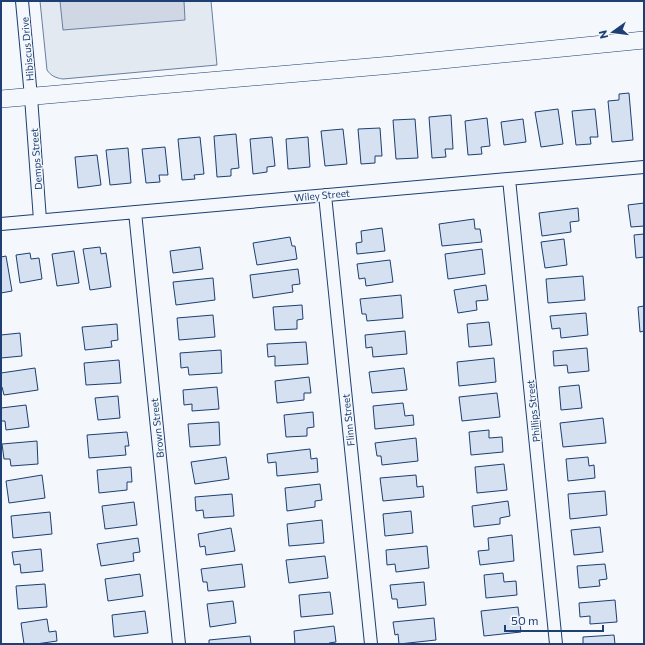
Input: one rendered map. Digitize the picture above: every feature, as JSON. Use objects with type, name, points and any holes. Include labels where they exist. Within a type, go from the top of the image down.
[{"type":"main road","points":[[1,99],[400,64],[644,40]]},
{"type":"street","name":"Hibiscus Drive","points":[[22,1],[31,97]]},
{"type":"street","name":"Demps Street","points":[[31,97],[40,220]]},
{"type":"street","name":"Wiley Street","points":[[1,224],[644,167]]},
{"type":"street","name":"Phillips Street","points":[[509,179],[556,644]]},
{"type":"street","name":"Flinn Street","points":[[325,195],[371,644]]},
{"type":"street","name":"Brown Street","points":[[135,212],[179,644]]},
{"type":"shaded area","points":[[40,1],[211,1],[217,65],[63,79],[56,77],[50,74],[47,70]]},
{"type":"shaded area","points":[[60,1],[184,1],[185,20],[63,30]]},
{"type":"building","points":[[629,93],[633,140],[612,142],[608,101],[619,100],[619,94]]},
{"type":"building","points":[[558,109],[563,144],[541,147],[535,112]]},
{"type":"building","points":[[595,109],[598,137],[590,137],[591,144],[576,145],[572,111]]},
{"type":"building","points":[[451,115],[453,149],[445,149],[446,157],[432,158],[429,117]]},
{"type":"building","points":[[487,118],[490,146],[481,147],[482,154],[468,155],[465,121]]},
{"type":"building","points":[[415,119],[418,158],[396,159],[393,120]]},
{"type":"building","points":[[523,119],[526,142],[504,145],[501,122]]},
{"type":"building","points":[[380,128],[382,156],[375,156],[375,163],[361,164],[358,129]]},
{"type":"building","points":[[343,129],[347,164],[325,166],[321,131]]},
{"type":"building","points":[[236,134],[239,168],[231,169],[231,176],[217,177],[214,136]]},
{"type":"building","points":[[200,137],[204,174],[194,175],[195,179],[182,180],[178,139]]},
{"type":"building","points":[[272,137],[275,166],[267,167],[267,172],[253,174],[250,139]]},
{"type":"building","points":[[308,137],[310,167],[288,169],[286,139]]},
{"type":"building","points":[[165,147],[168,175],[159,175],[160,182],[146,183],[142,149]]},
{"type":"building","points":[[128,148],[131,183],[110,185],[106,150]]},
{"type":"building","points":[[97,155],[101,185],[78,188],[75,157]]},
{"type":"building","points":[[644,203],[644,226],[631,227],[628,205]]},
{"type":"building","points":[[578,208],[579,221],[570,222],[571,232],[542,236],[539,213]]},
{"type":"building","points":[[474,219],[475,229],[480,229],[482,242],[442,246],[439,224]]},
{"type":"building","points":[[382,228],[385,251],[357,254],[356,243],[362,242],[361,231]]},
{"type":"building","points":[[644,234],[644,257],[636,258],[634,235]]},
{"type":"building","points":[[290,237],[292,246],[295,246],[297,259],[257,265],[253,243]]},
{"type":"building","points":[[564,239],[567,265],[545,268],[541,242]]},
{"type":"building","points":[[100,247],[101,254],[106,253],[111,287],[90,290],[83,249]]},
{"type":"building","points":[[200,247],[203,269],[173,273],[170,251]]},
{"type":"building","points":[[482,249],[485,274],[448,279],[445,254]]},
{"type":"building","points":[[74,251],[79,283],[57,286],[52,254]]},
{"type":"building","points":[[30,253],[31,259],[39,258],[42,279],[20,283],[16,255]]},
{"type":"building","points":[[6,256],[12,291],[1,293],[1,257]]},
{"type":"building","points":[[390,260],[393,282],[366,286],[365,278],[359,279],[357,264]]},
{"type":"building","points":[[298,269],[300,284],[292,285],[293,292],[253,298],[250,275]]},
{"type":"building","points":[[583,276],[585,300],[548,303],[546,279]]},
{"type":"building","points":[[213,278],[215,300],[176,305],[173,282]]},
{"type":"building","points":[[486,285],[488,300],[476,301],[477,310],[458,313],[454,290]]},
{"type":"building","points":[[401,295],[403,318],[367,321],[366,314],[362,314],[360,299]]},
{"type":"building","points":[[302,305],[303,319],[297,320],[297,329],[275,330],[273,307]]},
{"type":"building","points":[[644,306],[644,331],[640,332],[638,307]]},
{"type":"building","points":[[586,313],[588,335],[561,338],[560,328],[552,329],[550,316]]},
{"type":"building","points":[[213,315],[215,337],[179,340],[177,318]]},
{"type":"building","points":[[489,322],[492,345],[469,347],[467,324]]},
{"type":"building","points":[[117,324],[118,340],[111,341],[112,347],[85,350],[82,327]]},
{"type":"building","points":[[405,331],[407,354],[373,357],[372,347],[366,348],[365,335]]},
{"type":"building","points":[[20,333],[22,356],[1,358],[1,335]]},
{"type":"building","points":[[306,342],[308,364],[275,366],[275,356],[268,357],[267,344]]},
{"type":"building","points":[[587,348],[589,371],[568,373],[567,365],[554,366],[553,351]]},
{"type":"building","points":[[221,350],[222,373],[189,375],[188,367],[181,368],[180,353]]},
{"type":"building","points":[[494,358],[496,382],[459,386],[457,362]]},
{"type":"building","points":[[119,360],[121,383],[86,385],[84,363]]},
{"type":"building","points":[[35,368],[38,390],[4,395],[1,387],[1,373]]},
{"type":"building","points":[[404,368],[407,390],[372,393],[369,372]]},
{"type":"building","points":[[309,377],[311,393],[304,393],[304,400],[277,403],[275,381]]},
{"type":"building","points":[[579,385],[582,408],[561,410],[559,387]]},
{"type":"building","points":[[217,387],[219,409],[192,411],[192,404],[184,405],[183,390]]},
{"type":"building","points":[[497,393],[500,417],[462,421],[459,397]]},
{"type":"building","points":[[118,396],[120,418],[98,420],[95,398]]},
{"type":"building","points":[[403,403],[405,416],[413,415],[414,425],[375,429],[373,406]]},
{"type":"building","points":[[26,405],[29,427],[6,430],[5,421],[1,421],[1,408]]},
{"type":"building","points":[[313,412],[314,427],[307,428],[307,436],[286,437],[284,415]]},
{"type":"building","points":[[603,418],[606,443],[563,447],[560,423]]},
{"type":"building","points":[[219,422],[220,445],[190,447],[188,424]]},
{"type":"building","points":[[489,430],[489,438],[502,437],[503,452],[471,455],[469,432]]},
{"type":"building","points":[[127,432],[129,446],[125,446],[126,455],[89,458],[87,435]]},
{"type":"building","points":[[416,438],[418,461],[382,465],[381,456],[377,456],[375,443]]},
{"type":"building","points":[[37,441],[38,464],[11,466],[10,459],[4,459],[2,444]]},
{"type":"building","points":[[310,449],[311,459],[317,458],[318,472],[277,476],[276,462],[268,463],[267,454]]},
{"type":"building","points":[[226,457],[229,479],[195,484],[191,462]]},
{"type":"building","points":[[588,457],[589,466],[594,465],[595,478],[568,481],[566,459]]},
{"type":"building","points":[[504,464],[507,490],[477,493],[475,467]]},
{"type":"building","points":[[131,467],[132,482],[127,482],[127,490],[99,493],[97,470]]},
{"type":"building","points":[[42,475],[45,498],[9,503],[6,481]]},
{"type":"building","points":[[416,475],[417,487],[423,486],[424,497],[383,501],[380,478]]},
{"type":"building","points":[[320,484],[322,500],[315,501],[315,507],[287,511],[285,488]]},
{"type":"building","points":[[605,491],[607,515],[570,519],[568,494]]},
{"type":"building","points":[[232,494],[234,516],[204,518],[203,510],[196,511],[195,497]]},
{"type":"building","points":[[508,501],[510,516],[500,518],[500,524],[474,527],[472,506]]},
{"type":"building","points":[[134,502],[137,525],[105,529],[102,506]]},
{"type":"building","points":[[411,511],[413,533],[385,536],[383,514]]},
{"type":"building","points":[[50,512],[52,534],[13,538],[11,516]]},
{"type":"building","points":[[322,520],[324,543],[289,546],[287,524]]},
{"type":"building","points":[[600,527],[603,552],[574,555],[571,530]]},
{"type":"building","points":[[231,528],[235,551],[206,555],[205,546],[200,547],[198,534]]},
{"type":"building","points":[[512,535],[514,561],[480,565],[478,551],[489,550],[488,538]]},
{"type":"building","points":[[138,538],[140,552],[133,553],[134,561],[101,566],[97,544]]},
{"type":"building","points":[[427,546],[429,568],[396,572],[395,564],[387,565],[386,550]]},
{"type":"building","points":[[41,549],[43,571],[21,573],[20,564],[14,565],[12,552]]},
{"type":"building","points":[[325,556],[328,578],[289,583],[286,560]]},
{"type":"building","points":[[242,564],[245,587],[208,591],[207,582],[203,582],[201,569]]},
{"type":"building","points":[[605,564],[607,579],[599,580],[600,586],[579,588],[577,566]]},
{"type":"building","points":[[503,573],[504,582],[516,581],[517,595],[486,598],[484,575]]},
{"type":"building","points":[[140,574],[143,596],[108,601],[105,579]]},
{"type":"building","points":[[424,582],[426,605],[398,608],[397,599],[392,599],[390,585]]},
{"type":"building","points":[[45,584],[47,607],[18,609],[16,586]]},
{"type":"building","points":[[330,592],[333,614],[301,617],[299,595]]},
{"type":"building","points":[[615,600],[617,622],[590,624],[590,616],[580,617],[579,603]]},
{"type":"building","points":[[233,601],[236,623],[210,627],[207,604]]},
{"type":"building","points":[[518,607],[521,632],[484,636],[481,611]]},
{"type":"building","points":[[145,611],[148,633],[114,637],[112,615]]},
{"type":"building","points":[[434,618],[436,640],[399,644],[398,634],[395,635],[393,622]]},
{"type":"building","points":[[47,619],[49,632],[56,631],[57,641],[24,644],[21,623]]},
{"type":"building","points":[[334,626],[336,642],[329,644],[295,644],[294,631]]},
{"type":"building","points":[[614,635],[615,644],[583,644],[583,637]]},
{"type":"building","points":[[250,636],[251,644],[209,644],[209,640]]}]
